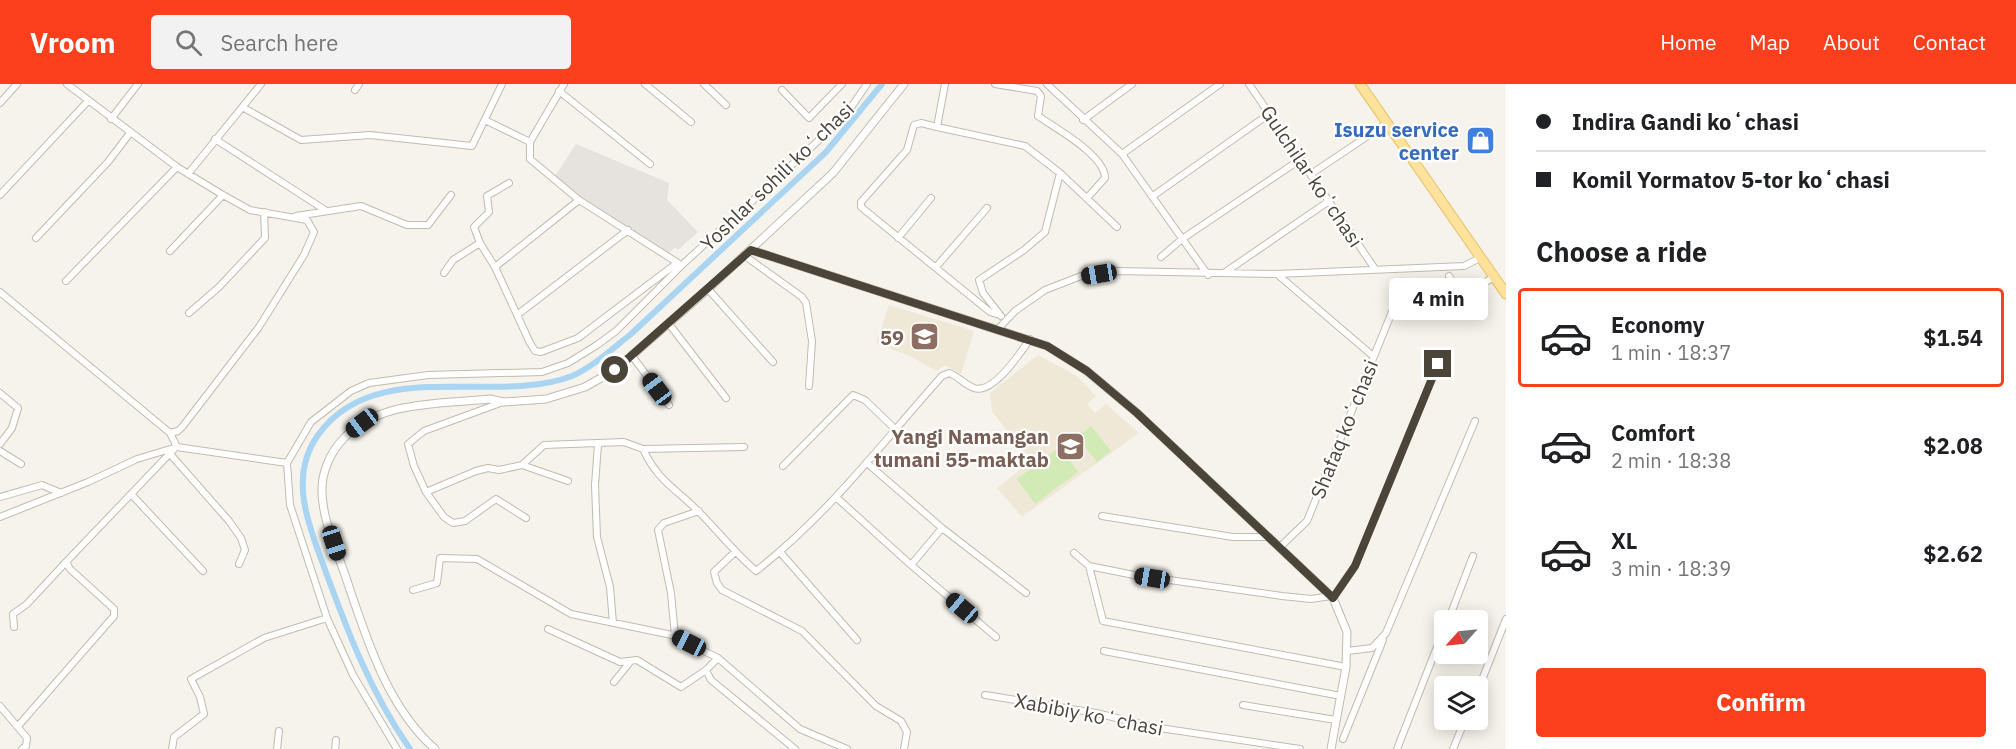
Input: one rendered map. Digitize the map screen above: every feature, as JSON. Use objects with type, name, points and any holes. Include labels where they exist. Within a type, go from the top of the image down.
[{"type":"main road","points":[[1360,84],[1506,285]]},
{"type":"main road","points":[[1367,84],[1480,258],[1506,294]]},
{"type":"street","points":[[0,103],[16,84]]},
{"type":"street","points":[[14,627],[13,614],[27,604],[171,455],[178,431],[260,327],[304,255],[314,232],[307,220],[295,216],[250,210],[223,195],[188,174],[130,133],[67,84]]},
{"type":"street","points":[[111,119],[138,84]]},
{"type":"street","points":[[188,174],[215,139],[244,108],[261,84]]},
{"type":"street","points":[[244,108],[303,140],[370,135],[472,146],[501,86],[494,84]]},
{"type":"street","points":[[564,84],[530,142],[530,159],[579,200],[680,264]]},
{"type":"street","points":[[645,84],[691,122]]},
{"type":"street","points":[[704,84],[726,105]]},
{"type":"street","points":[[782,90],[809,118],[842,84]]},
{"type":"street","name":"Yoshlar sohili koʻchasi","points":[[480,243],[495,267],[533,349],[541,352],[554,348],[578,338],[719,234],[830,130],[852,106],[867,84]]},
{"type":"street","points":[[435,749],[398,704],[364,630],[327,520],[322,492],[324,471],[343,438],[372,418],[415,406],[490,399],[503,402],[534,401],[571,393],[600,379],[632,356],[669,324],[833,173],[904,84]]},
{"type":"street","points":[[937,127],[945,84]]},
{"type":"street","points":[[995,84],[1037,91],[1041,96],[1038,116],[1078,142],[1103,169],[1105,178],[1088,198]]},
{"type":"street","points":[[1047,84],[1122,154],[1208,275]]},
{"type":"street","points":[[1083,120],[1132,84]]},
{"type":"street","points":[[1122,154],[1220,84]]},
{"type":"street","name":"Gulchilar koʻchasi","points":[[1249,84],[1375,268]]},
{"type":"street","points":[[559,91],[650,164]]},
{"type":"street","points":[[0,195],[88,101]]},
{"type":"street","points":[[1153,196],[1269,114]]},
{"type":"street","points":[[485,120],[530,142]]},
{"type":"street","points":[[1000,315],[990,312],[866,212],[861,202],[908,150],[914,125],[921,123],[1025,146],[1060,173],[1117,227]]},
{"type":"street","points":[[1311,174],[1387,123]]},
{"type":"street","points":[[36,238],[108,162],[130,133]]},
{"type":"street","points":[[215,139],[326,211]]},
{"type":"street","points":[[1161,257],[1182,239],[1301,159]]},
{"type":"street","points":[[66,281],[177,166]]},
{"type":"street","points":[[1005,322],[983,293],[980,280],[1045,232],[1060,173]]},
{"type":"street","points":[[444,273],[453,260],[480,243],[474,227],[489,212],[487,196],[509,183]]},
{"type":"street","points":[[170,251],[223,195]]},
{"type":"street","points":[[295,216],[361,206],[407,225],[428,225],[451,195]]},
{"type":"street","points":[[898,238],[931,198]]},
{"type":"street","points":[[495,267],[579,200]]},
{"type":"street","points":[[1224,274],[1329,201]]},
{"type":"street","points":[[936,267],[987,208]]},
{"type":"street","points":[[189,313],[219,287],[265,238],[264,212]]},
{"type":"street","points":[[518,315],[628,230]]},
{"type":"street","points":[[751,250],[1030,339],[1047,346],[1087,371],[1332,597],[1347,632],[1347,651],[1331,749]]},
{"type":"street","points":[[745,256],[802,297],[806,303],[812,341],[809,386]]},
{"type":"street","points":[[999,328],[1015,311],[1045,290],[1081,276],[1116,271],[1208,275],[1464,266],[1480,258]]},
{"type":"street","name":"Yoshlar sohili koʻchasi","points":[[287,463],[311,422],[351,391],[369,383],[438,374],[542,372],[568,363],[616,331],[680,264]]},
{"type":"street","points":[[1277,274],[1373,356]]},
{"type":"street","points":[[1449,276],[1462,296],[1494,277]]},
{"type":"street","points":[[708,289],[773,362]]},
{"type":"street","points":[[0,292],[174,441],[287,463],[290,505],[327,618],[353,675],[398,749]]},
{"type":"street","name":"Shafaq koʻchasi","points":[[1280,547],[1307,521],[1396,302]]},
{"type":"street","points":[[669,324],[726,398]]},
{"type":"street","points":[[643,449],[654,471],[699,511],[735,552],[756,571],[780,552],[837,498],[945,374],[953,374],[975,389],[984,388],[1013,364],[1030,339]]},
{"type":"street","points":[[632,356],[669,405]]},
{"type":"street","points":[[1074,553],[1089,566],[1218,588],[1311,599],[1332,597],[1355,566],[1438,364]]},
{"type":"street","points":[[0,393],[18,408],[12,428],[0,444]]},
{"type":"street","points":[[783,466],[853,395],[865,400],[896,430]]},
{"type":"street","points":[[503,402],[424,431],[408,444],[414,466],[426,492],[448,522],[457,524],[465,521],[496,499],[526,518]]},
{"type":"street","points":[[1343,739],[1475,421]]},
{"type":"street","points":[[0,517],[61,493],[174,441]]},
{"type":"street","points":[[426,492],[476,471],[488,468],[499,470],[522,465],[544,445],[624,442],[643,449],[744,447]]},
{"type":"street","points":[[598,444],[595,485],[597,537],[610,587],[613,623]]},
{"type":"street","points":[[0,451],[21,464]]},
{"type":"street","points":[[171,455],[236,530],[245,550],[239,564]]},
{"type":"street","points":[[867,463],[942,528],[1026,593]]},
{"type":"street","points":[[522,465],[568,481]]},
{"type":"street","points":[[0,497],[42,485],[61,493]]},
{"type":"street","points":[[132,495],[203,571]]},
{"type":"street","points":[[837,498],[996,637]]},
{"type":"street","points":[[675,636],[671,593],[658,530],[664,523],[699,511]]},
{"type":"street","points":[[1102,516],[1225,536],[1250,539],[1269,537]]},
{"type":"street","points":[[911,565],[942,528]]},
{"type":"street","points":[[735,552],[714,572],[722,590],[802,631],[876,706],[901,721],[907,732],[904,749]]},
{"type":"street","points":[[780,552],[857,640]]},
{"type":"street","points":[[1452,610],[1473,556]]},
{"type":"street","points":[[414,590],[437,584],[440,558],[477,559],[571,615],[675,636],[718,658],[800,729],[847,749]]},
{"type":"street","points":[[20,726],[114,616],[114,609],[70,569],[66,562]]},
{"type":"street","points":[[1089,566],[1103,621],[1346,668]]},
{"type":"street","points":[[172,749],[174,737],[204,714],[200,697],[191,679],[264,638],[327,618]]},
{"type":"street","points":[[1484,676],[1506,619]]},
{"type":"street","points":[[548,629],[613,659],[630,662],[637,660],[681,687],[706,670],[718,658]]},
{"type":"street","points":[[1347,651],[1372,648],[1383,639]]},
{"type":"street","points":[[1104,651],[1341,696]]},
{"type":"street","points":[[1397,749],[1434,655]]},
{"type":"street","points":[[614,682],[630,662]]},
{"type":"street","points":[[706,670],[711,680],[795,749]]},
{"type":"street","name":"Xabibiy koʻchasi","points":[[985,695],[1096,714],[1153,727],[1300,749]]},
{"type":"street","points":[[1243,705],[1336,720]]},
{"type":"street","points":[[0,706],[25,734],[28,741],[22,749]]},
{"type":"street","points":[[1453,749],[1461,730]]},
{"type":"street","points":[[277,749],[279,731]]},
{"type":"street","points":[[335,749],[336,740]]},
{"type":"shaded area","points":[[576,144],[669,183],[667,200],[698,232],[678,250],[675,247],[669,253],[595,208],[555,176]]},
{"type":"shaded area","name":"59","points":[[889,305],[974,331],[961,374],[945,365],[936,371],[912,357],[876,343]]},
{"type":"shaded area","name":"Yangi Namangan tumani 55-maktab","points":[[1038,355],[1077,376],[1096,396],[1087,404],[1095,413],[1106,404],[1139,433],[1022,517],[997,488],[1030,462],[992,411],[990,393]]},
{"type":"green space","points":[[1091,426],[1111,451],[1097,462],[1077,437]]},
{"type":"green space","points":[[1060,447],[1078,472],[1035,504],[1017,479]]},
{"type":"waterway","points":[[410,749],[370,679],[314,541],[303,495],[303,479],[310,449],[318,435],[342,411],[371,396],[403,389],[508,387],[541,384],[572,376],[588,368],[631,334],[826,152],[882,84]]},
{"type":"place","name":"Isuzu service center","points":[[1480,140]]},
{"type":"place","name":"59","points":[[925,337]]},
{"type":"place","name":"Yangi Namangan tumani 55-maktab","points":[[1070,447]]},
{"type":"route","points":[[615,370],[751,250],[1018,334],[1047,346],[1087,371],[1137,413],[1323,586],[1333,598],[1355,566],[1438,364]]}]
